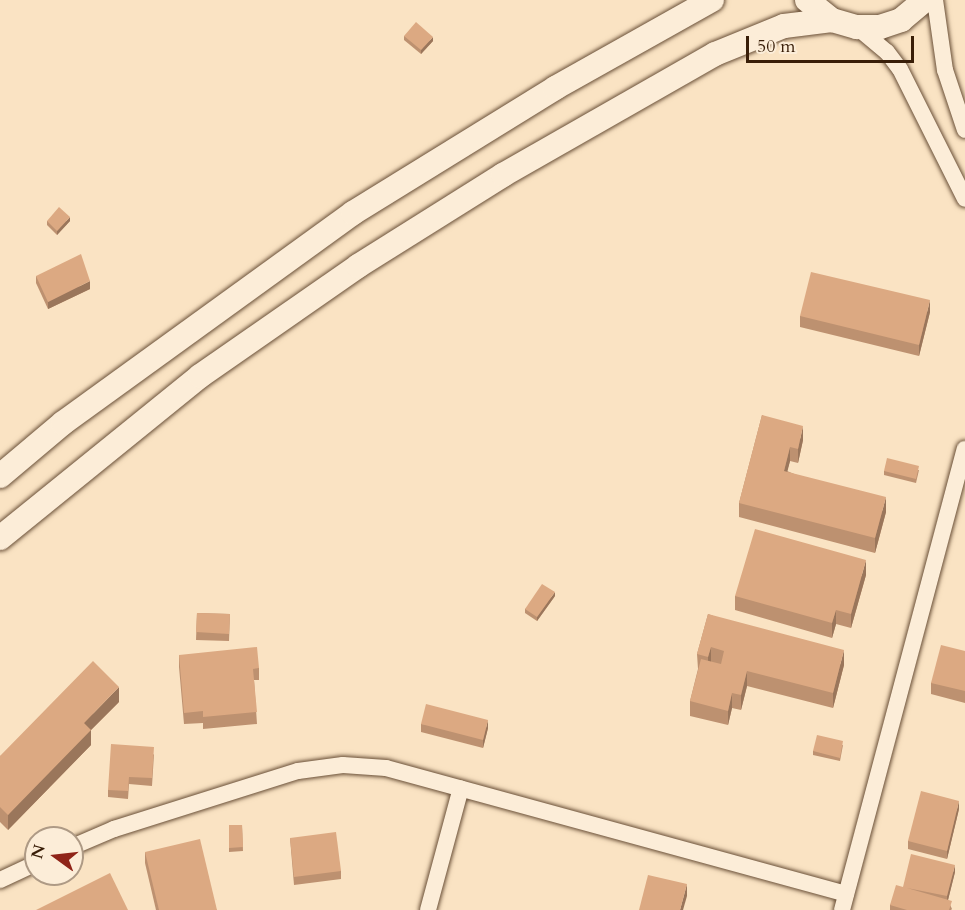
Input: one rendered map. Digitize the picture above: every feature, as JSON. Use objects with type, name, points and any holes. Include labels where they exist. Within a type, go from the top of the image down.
[{"type":"main road","points":[[0,476],[63,423],[353,213],[555,88],[712,0]]},
{"type":"main road","points":[[807,0],[832,20]]},
{"type":"main road","points":[[0,538],[200,376],[358,266],[503,175],[715,54],[784,26],[832,20],[857,27],[880,27],[902,20],[925,0]]},
{"type":"street","points":[[935,0],[945,70],[965,130]]},
{"type":"street","points":[[857,27],[887,52],[900,69],[965,199]]},
{"type":"street","points":[[842,910],[965,449]]},
{"type":"street","points":[[84,842],[114,829],[298,771],[343,765],[386,768],[846,894]]},
{"type":"street","points":[[428,910],[461,788]]},
{"type":"street","points":[[0,880],[24,869]]},
{"type":"building","points":[[416,22],[433,37],[421,50],[404,36]]},
{"type":"building","points":[[59,207],[70,217],[57,231],[47,221]]},
{"type":"building","points":[[81,254],[90,281],[48,302],[36,276]]},
{"type":"building","points":[[811,272],[930,300],[919,345],[800,316]]},
{"type":"building","points":[[762,415],[803,426],[798,449],[790,447],[784,471],[886,497],[875,538],[739,503]]},
{"type":"building","points":[[887,458],[919,466],[916,479],[884,471]]},
{"type":"building","points":[[755,529],[866,560],[851,614],[836,610],[832,623],[735,596]]},
{"type":"building","points":[[542,584],[555,592],[537,617],[525,609]]},
{"type":"building","points":[[197,613],[230,614],[229,634],[196,632]]},
{"type":"building","points":[[708,614],[844,650],[833,693],[747,671],[741,695],[732,693],[728,711],[690,701],[701,659],[721,664],[724,651],[711,647],[708,657],[697,654]]},
{"type":"building","points":[[941,645],[965,651],[965,691],[931,683]]},
{"type":"building","points":[[257,647],[259,668],[253,669],[257,712],[203,717],[203,711],[184,713],[179,655]]},
{"type":"building","points":[[93,661],[119,687],[84,723],[91,730],[8,815],[0,807],[0,756]]},
{"type":"building","points":[[426,704],[488,720],[483,740],[421,724]]},
{"type":"building","points":[[817,735],[843,741],[840,758],[813,751]]},
{"type":"building","points":[[111,744],[154,747],[152,778],[129,777],[128,791],[108,790]]},
{"type":"building","points":[[921,791],[959,801],[947,851],[908,841]]},
{"type":"building","points":[[229,825],[242,825],[243,847],[229,848]]},
{"type":"building","points":[[336,832],[341,871],[294,877],[290,838]]},
{"type":"building","points":[[200,839],[217,910],[159,910],[145,852]]},
{"type":"building","points":[[911,854],[955,865],[947,896],[907,888],[952,901],[949,910],[907,910],[890,905],[896,885],[903,887]]},
{"type":"building","points":[[110,873],[128,910],[36,910]]},
{"type":"building","points":[[648,875],[687,884],[680,910],[639,910]]}]
